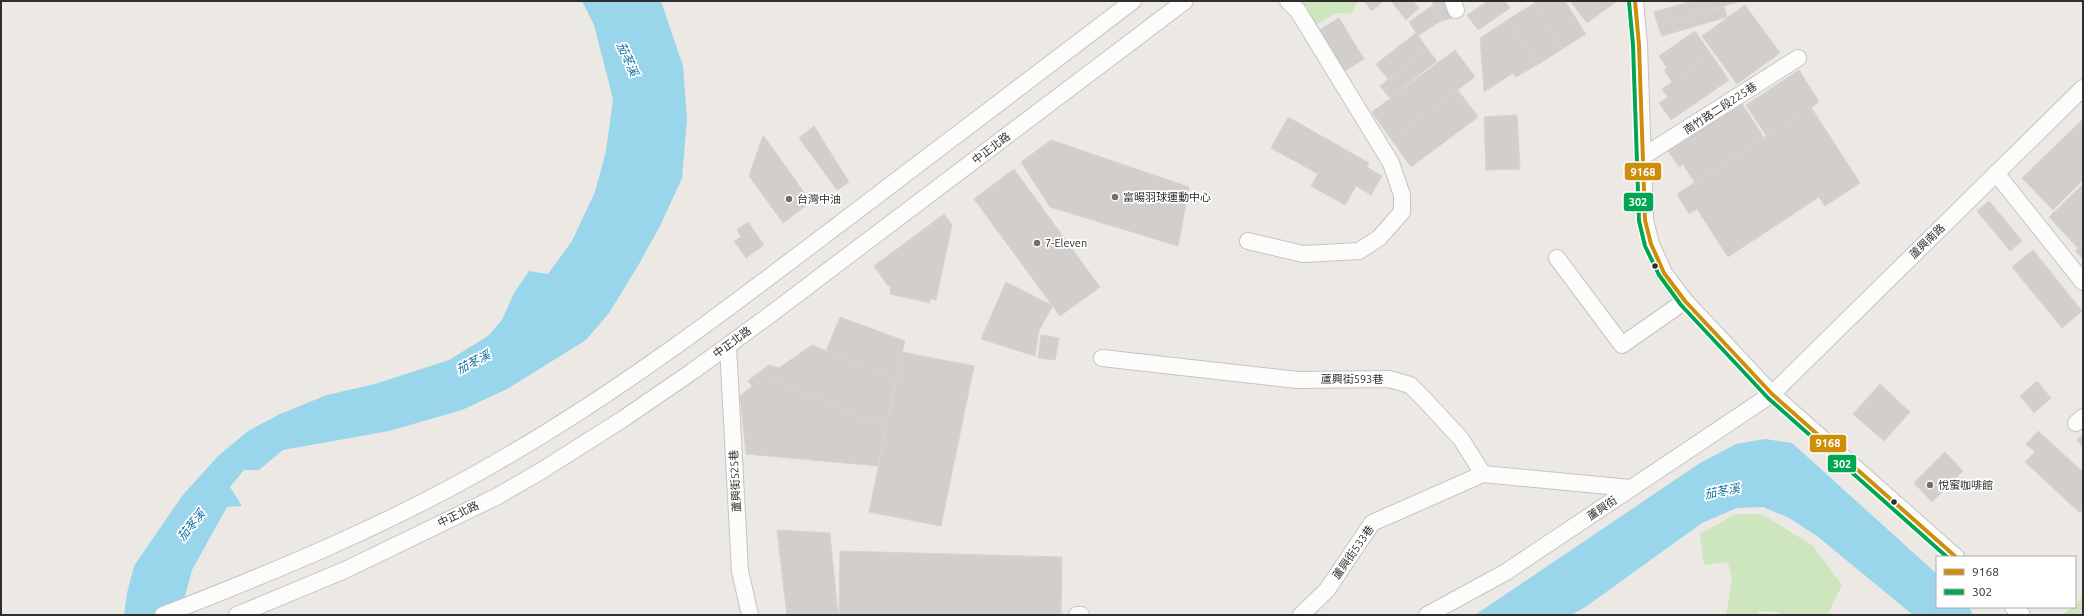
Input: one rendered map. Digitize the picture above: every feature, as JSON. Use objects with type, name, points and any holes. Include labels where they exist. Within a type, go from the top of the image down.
[{"type":"street","points":[[164,615],[325,548],[443,492],[542,435],[669,351],[751,292],[1133,1]]},
{"type":"street","name":"中正北路","points":[[237,615],[345,570],[502,493],[541,471],[623,419],[728,346],[1185,1]]},
{"type":"street","points":[[1248,241],[1303,254],[1359,250],[1379,238],[1402,212],[1402,195],[1391,164],[1298,11],[1288,1]]},
{"type":"street","points":[[1635,1],[1639,45],[1644,220],[1650,244],[1664,273],[1685,301],[1772,394],[1955,556]]},
{"type":"street","name":"南竹路二段225巷","points":[[1642,157],[1798,58]]},
{"type":"street","name":"蘆興南路","points":[[1772,394],[2083,88]]},
{"type":"street","points":[[1996,173],[2083,282]]},
{"type":"street","points":[[1557,258],[1622,345],[1685,301]]},
{"type":"street","name":"蘆興街525巷","points":[[728,346],[740,571],[750,615]]},
{"type":"street","name":"蘆興街593巷","points":[[1102,358],[1298,380],[1359,378],[1389,379],[1410,386],[1424,399],[1461,439],[1482,474]]},
{"type":"street","name":"蘆興街","points":[[1427,615],[1506,572],[1772,394]]},
{"type":"street","points":[[1482,474],[1630,488]]},
{"type":"street","name":"蘆興街533巷","points":[[1301,615],[1327,590],[1372,523],[1482,474]]},
{"type":"street","points":[[2013,608],[2022,615]]},
{"type":"green space","points":[[1301,1],[1358,1],[1351,14],[1336,13],[1315,25]]},
{"type":"green space","points":[[1736,514],[1762,514],[1813,546],[1842,585],[1828,614],[1780,615],[1778,612],[1759,611],[1759,615],[1726,615],[1732,579],[1728,562],[1704,565],[1700,534]]},
{"type":"green space","points":[[2083,597],[2083,615],[2062,615],[2071,608],[2076,608],[2076,603]]},
{"type":"water","name":"茄苳溪","points":[[582,1],[661,1],[683,66],[687,119],[682,178],[660,226],[609,313],[586,340],[507,389],[462,410],[389,431],[283,450],[259,470],[244,470],[230,487],[242,506],[227,507],[192,570],[180,615],[124,615],[127,593],[134,566],[182,496],[218,456],[248,431],[280,414],[327,395],[375,384],[449,360],[488,336],[502,320],[514,293],[529,271],[548,274],[572,241],[595,192],[606,151],[613,99],[594,25]]},
{"type":"water","name":"茄苳溪","points":[[1765,439],[1792,443],[1936,573],[1936,608],[1970,608],[1973,615],[1913,615],[1817,536],[1789,518],[1763,507],[1737,508],[1702,523],[1584,608],[1571,615],[1475,615],[1700,463],[1736,444]]},
{"type":"building","points":[[1364,1],[1383,1],[1372,11]]},
{"type":"building","points":[[1391,1],[1413,1],[1419,8],[1406,20]]},
{"type":"building","points":[[1432,1],[1446,1],[1452,18],[1439,22]]},
{"type":"building","points":[[1488,1],[1505,1],[1510,8],[1478,30],[1467,15]]},
{"type":"building","points":[[1537,1],[1565,1],[1586,34],[1562,49],[1533,4]]},
{"type":"building","points":[[1570,1],[1617,1],[1587,23]]},
{"type":"building","points":[[1692,1],[1741,1],[1658,26],[1654,12]]},
{"type":"building","points":[[1533,4],[1562,49],[1537,65],[1509,19]]},
{"type":"building","points":[[1433,5],[1439,22],[1418,36],[1409,22]]},
{"type":"building","points":[[1745,5],[1780,53],[1737,84],[1702,36]]},
{"type":"building","points":[[1724,7],[1727,17],[1662,36],[1658,26]]},
{"type":"building","points":[[1339,18],[1364,59],[1343,72],[1318,31]]},
{"type":"building","points":[[1509,19],[1537,65],[1516,77],[1513,73],[1484,92],[1480,38]]},
{"type":"building","points":[[1695,31],[1711,54],[1672,82],[1664,70],[1667,68],[1659,56]]},
{"type":"building","points":[[1416,33],[1427,48],[1388,79],[1376,64]]},
{"type":"building","points":[[1427,48],[1437,61],[1390,98],[1380,86]]},
{"type":"building","points":[[1455,50],[1475,77],[1391,139],[1372,112]]},
{"type":"building","points":[[1711,54],[1729,80],[1671,120],[1659,103],[1668,97],[1662,89]]},
{"type":"building","points":[[1799,70],[1819,102],[1767,137],[1746,105]]},
{"type":"building","points":[[1458,90],[1478,117],[1411,167],[1391,139]]},
{"type":"building","points":[[1741,102],[1764,138],[1695,183],[1683,164],[1679,167],[1667,149]]},
{"type":"building","points":[[1811,107],[1860,183],[1825,206],[1819,197],[1728,257],[1697,209],[1689,214],[1677,194]]},
{"type":"building","points":[[1517,115],[1520,169],[1486,170],[1484,117]]},
{"type":"building","points":[[1288,117],[1369,163],[1367,167],[1382,176],[1371,195],[1356,186],[1345,205],[1311,186],[1318,174],[1271,148]]},
{"type":"building","points":[[2083,119],[2083,180],[2053,210],[2022,178]]},
{"type":"building","points":[[814,126],[849,182],[837,190],[799,138]]},
{"type":"building","points":[[763,135],[811,202],[783,223],[749,176]]},
{"type":"building","name":"富暘羽球運動中心","points":[[1051,140],[1189,187],[1178,246],[1050,207],[1021,162]]},
{"type":"building","name":"7-Eleven","points":[[1014,169],[1100,287],[1060,316],[974,199]]},
{"type":"building","points":[[2083,184],[2083,243],[2078,248],[2049,217]]},
{"type":"building","points":[[1989,201],[2022,241],[2010,251],[1977,211]]},
{"type":"building","points":[[944,214],[952,225],[936,300],[930,299],[930,303],[890,294],[891,286],[888,286],[874,266]]},
{"type":"building","points":[[748,222],[764,245],[746,258],[734,241],[741,237],[737,230]]},
{"type":"building","points":[[2083,243],[2083,259],[2075,251]]},
{"type":"building","points":[[2033,250],[2082,311],[2062,328],[2012,267]]},
{"type":"building","points":[[1006,282],[1053,306],[1039,330],[1035,356],[981,339]]},
{"type":"building","points":[[840,317],[905,341],[896,380],[826,351]]},
{"type":"building","points":[[1041,335],[1059,338],[1055,360],[1038,358]]},
{"type":"building","points":[[812,345],[896,380],[886,428],[758,373],[769,365],[779,368]]},
{"type":"building","points":[[902,352],[974,366],[941,526],[869,512]]},
{"type":"building","points":[[758,373],[886,428],[878,466],[746,454],[740,396],[752,386],[748,381]]},
{"type":"building","points":[[2037,381],[2051,398],[2034,413],[2020,396]]},
{"type":"building","points":[[1880,384],[1910,412],[1884,441],[1853,414]]},
{"type":"building","points":[[2038,431],[2083,472],[2083,509],[2080,513],[2025,462],[2035,452],[2026,444]]},
{"type":"building","points":[[2083,435],[2083,447],[2077,440]]},
{"type":"building","points":[[1945,452],[1963,471],[1932,502],[1914,483]]},
{"type":"building","points":[[777,530],[830,533],[838,615],[787,615]]},
{"type":"building","points":[[840,551],[1062,557],[1061,615],[839,615]]},
{"type":"transit line","name":"9168","points":[[1635,1],[1639,45],[1645,220],[1651,244],[1664,273],[1685,301],[1772,394],[1955,556]]},
{"type":"transit line","name":"302","points":[[1629,2],[1633,45],[1639,221],[1645,246],[1659,275],[1681,305],[1768,398],[1946,556]]},
{"type":"place","name":"富暘羽球運動中心","points":[[1115,197]]},
{"type":"place","name":"台灣中油","points":[[789,199]]},
{"type":"place","name":"7-Eleven","points":[[1037,243]]},
{"type":"place","name":"悅蜜咖啡館","points":[[1930,485]]}]
